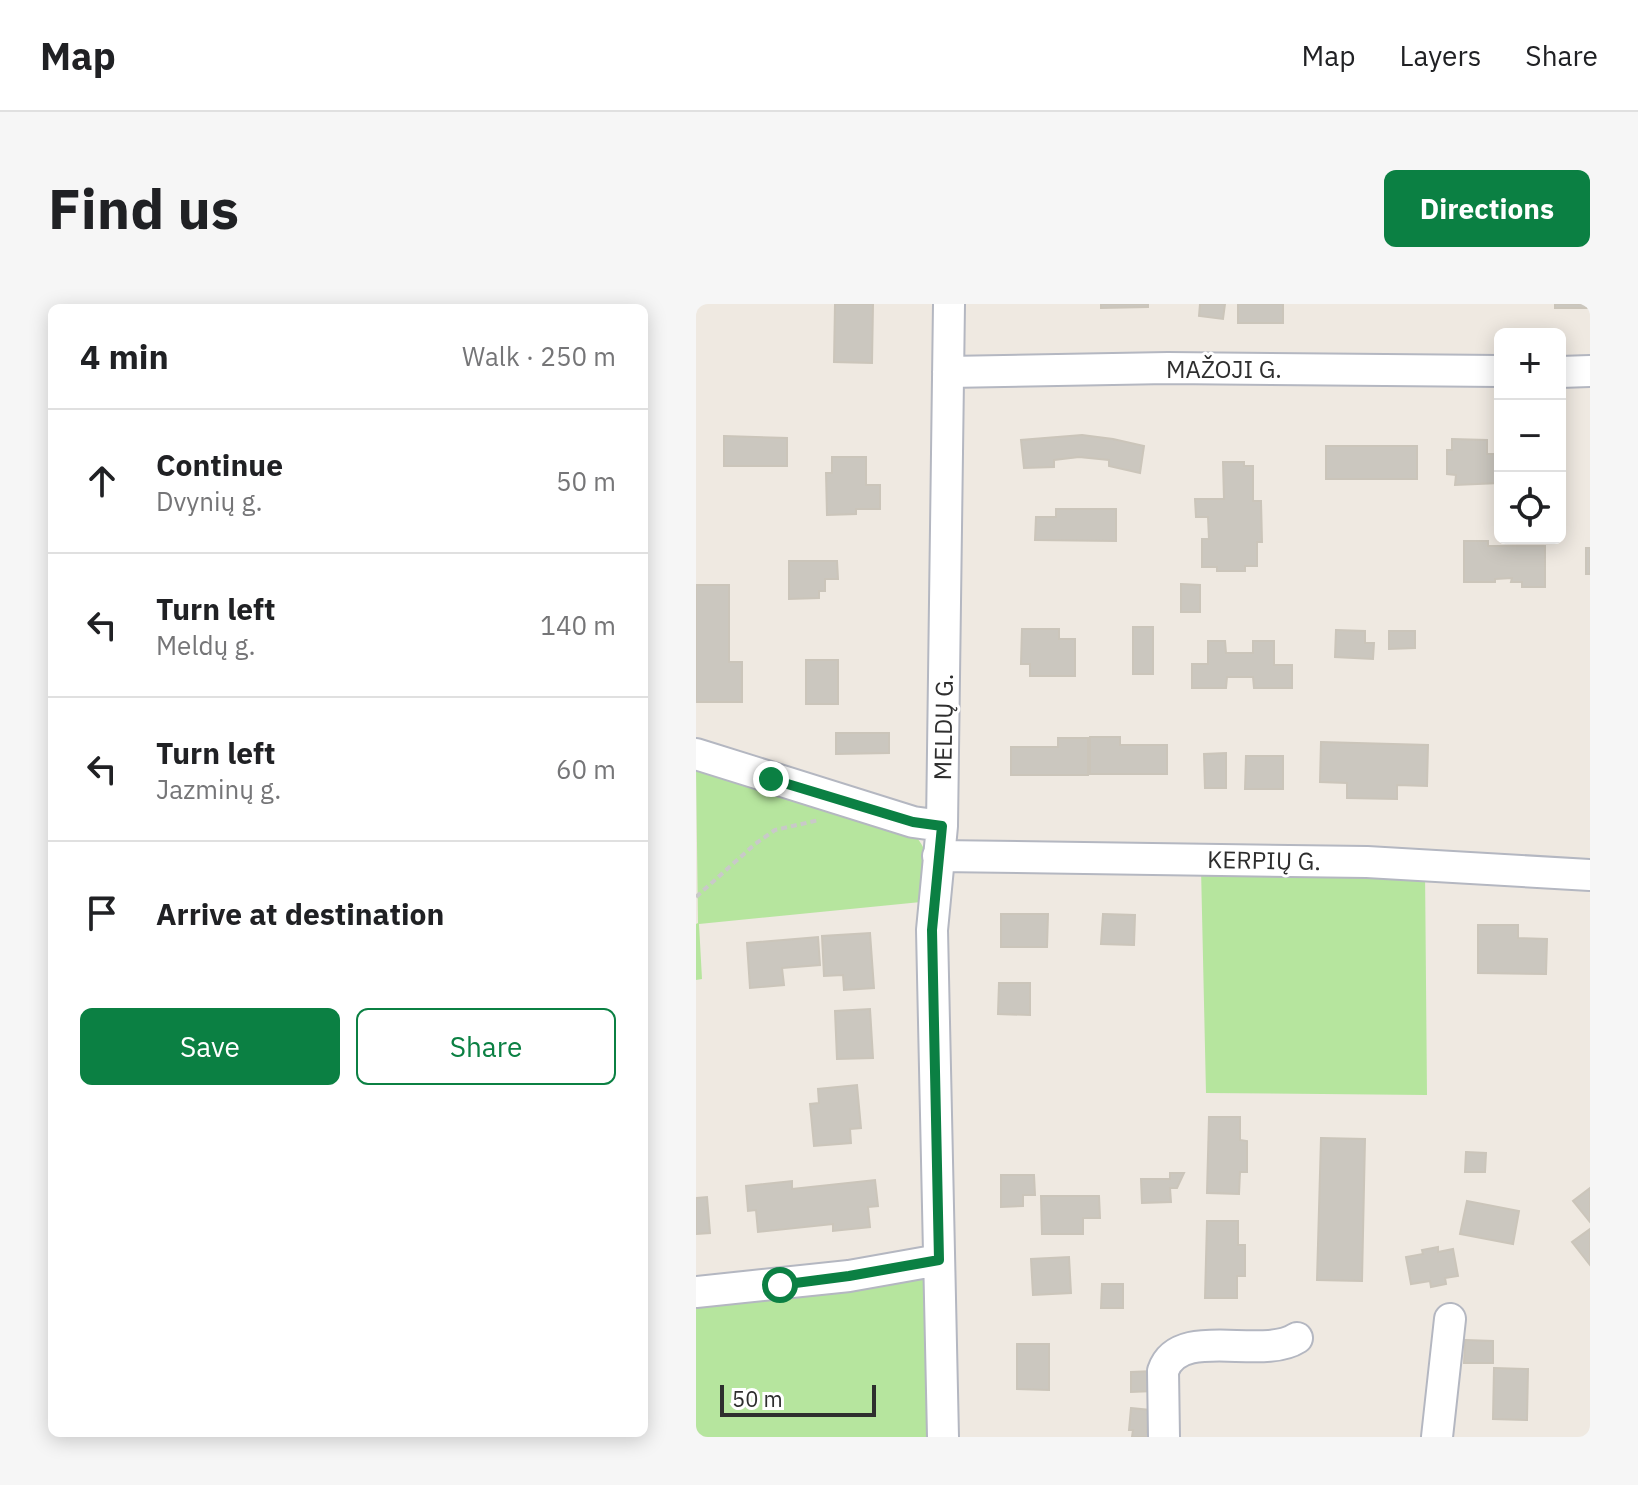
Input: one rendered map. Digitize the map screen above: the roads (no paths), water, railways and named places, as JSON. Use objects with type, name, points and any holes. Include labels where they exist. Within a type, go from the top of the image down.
[{"type":"street","name":"MELDŲ G.","points":[[943,1437],[932,930],[942,826],[949,304]]},
{"type":"street","name":"MAŽOJI G.","points":[[948,372],[1167,368],[1494,371]]},
{"type":"street","points":[[1566,372],[1590,371]]},
{"type":"street","points":[[696,754],[899,818],[942,826]]},
{"type":"street","name":"KERPIŲ G.","points":[[938,856],[1367,862],[1590,875]]},
{"type":"street","points":[[696,1292],[849,1276],[939,1260]]},
{"type":"street","points":[[1437,1437],[1450,1319]]},
{"type":"street","points":[[1164,1437],[1163,1371],[1166,1361],[1176,1352],[1205,1346],[1285,1346],[1297,1338]]}]
